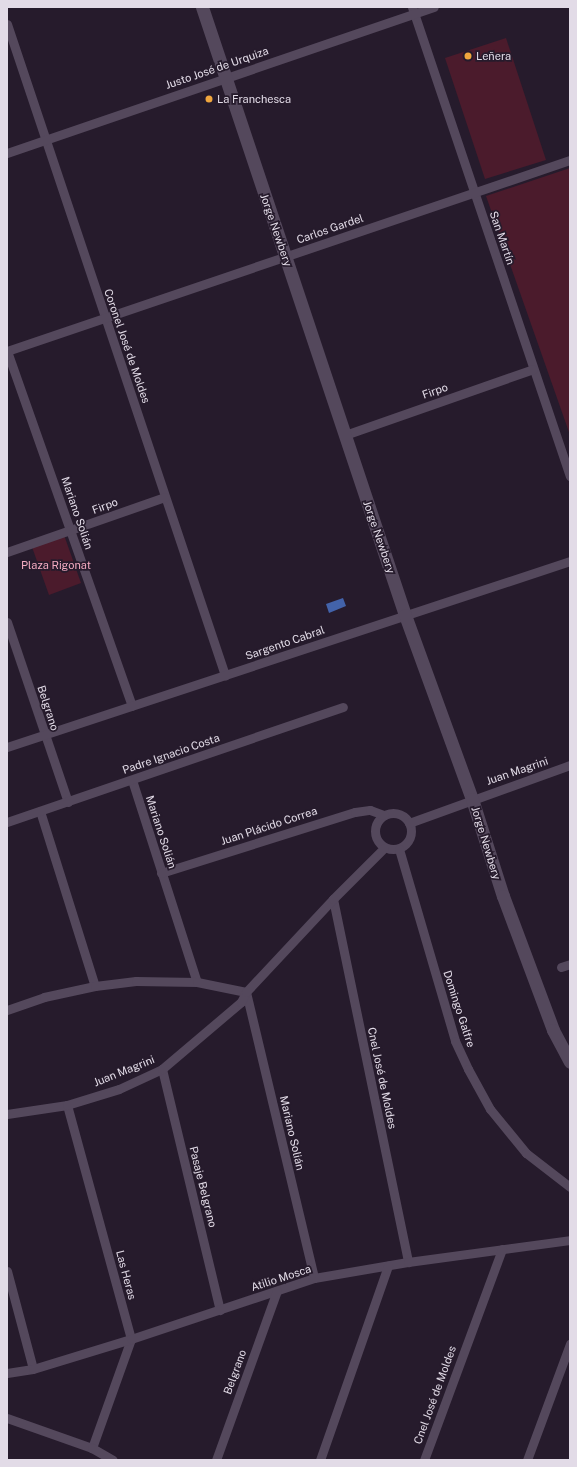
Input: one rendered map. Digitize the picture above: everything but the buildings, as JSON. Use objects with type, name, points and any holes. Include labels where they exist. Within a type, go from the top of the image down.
[{"type":"main road","name":"Jorge Newbery","points":[[202,7],[405,615],[472,800],[503,896],[553,1030],[570,1062]]},
{"type":"street","name":"Justo José de Urquiza","points":[[7,152],[225,78],[413,10],[434,7]]},
{"type":"street","name":"San Martín","points":[[413,10],[570,476]]},
{"type":"street","name":"Coronel José de Moldes","points":[[7,24],[225,675]]},
{"type":"street","name":"Carlos Gardel","points":[[7,351],[474,194],[570,160]]},
{"type":"street","name":"Mariano Solián","points":[[7,351],[132,706]]},
{"type":"street","name":"Firpo","points":[[345,435],[533,369]]},
{"type":"street","name":"Firpo","points":[[7,552],[165,497]]},
{"type":"street","name":"Sargento Cabral","points":[[7,747],[570,561]]},
{"type":"street","name":"Belgrano","points":[[7,622],[68,802]]},
{"type":"street","name":"Padre Ignacio Costa","points":[[7,822],[342,707]]},
{"type":"street","name":"Juan Magrini","points":[[409,823],[570,765]]},
{"type":"street","name":"Mariano Solián","points":[[132,780],[197,982]]},
{"type":"street","name":"Juan Plácido Correa","points":[[162,873],[355,812],[370,810],[384,815]]},
{"type":"street","points":[[40,811],[95,986]]},
{"type":"street","points":[[388,813],[400,814],[409,823],[411,835],[408,841],[399,849],[384,848],[376,839],[374,833],[377,821],[388,813]]},
{"type":"street","name":"Juan Magrini","points":[[7,1114],[67,1105],[119,1089],[162,1069],[241,1002],[246,992],[333,899],[384,848]]},
{"type":"street","name":"Domingo Galfre","points":[[399,849],[454,1041],[468,1069],[490,1109],[526,1153],[570,1187]]},
{"type":"street","name":"Cnel José de Moldes","points":[[333,899],[408,1262]]},
{"type":"street","points":[[7,1010],[44,997],[95,986],[136,981],[197,982],[246,992]]},
{"type":"street","name":"Mariano Solián","points":[[246,992],[314,1278]]},
{"type":"street","name":"Pasaje Belgrano","points":[[162,1069],[220,1310]]},
{"type":"street","name":"Las Heras","points":[[67,1105],[131,1339]]},
{"type":"street","name":"Atilio Mosca","points":[[7,1373],[32,1369],[131,1339],[314,1278],[408,1262],[570,1240]]},
{"type":"street","name":"Cnel José de Moldes","points":[[424,1460],[502,1249]]},
{"type":"street","points":[[320,1460],[388,1266]]},
{"type":"street","points":[[7,1272],[32,1369]]},
{"type":"street","name":"Belgrano","points":[[216,1460],[277,1291]]},
{"type":"street","points":[[92,1448],[131,1339]]},
{"type":"street","points":[[528,1460],[570,1344]]},
{"type":"street","points":[[7,1418],[92,1448],[113,1460]]},
{"type":"green space","points":[[506,38],[546,160],[485,179],[445,58]]},
{"type":"green space","points":[[570,168],[570,435],[486,196]]},
{"type":"green space","name":"Plaza Rigonat","points":[[64,535],[81,583],[49,595],[32,547]]},
{"type":"water","points":[[343,598],[346,606],[329,613],[326,604]]},
{"type":"place","name":"Leñera","points":[[468,56]]},
{"type":"place","name":"La Franchesca","points":[[209,99]]}]
